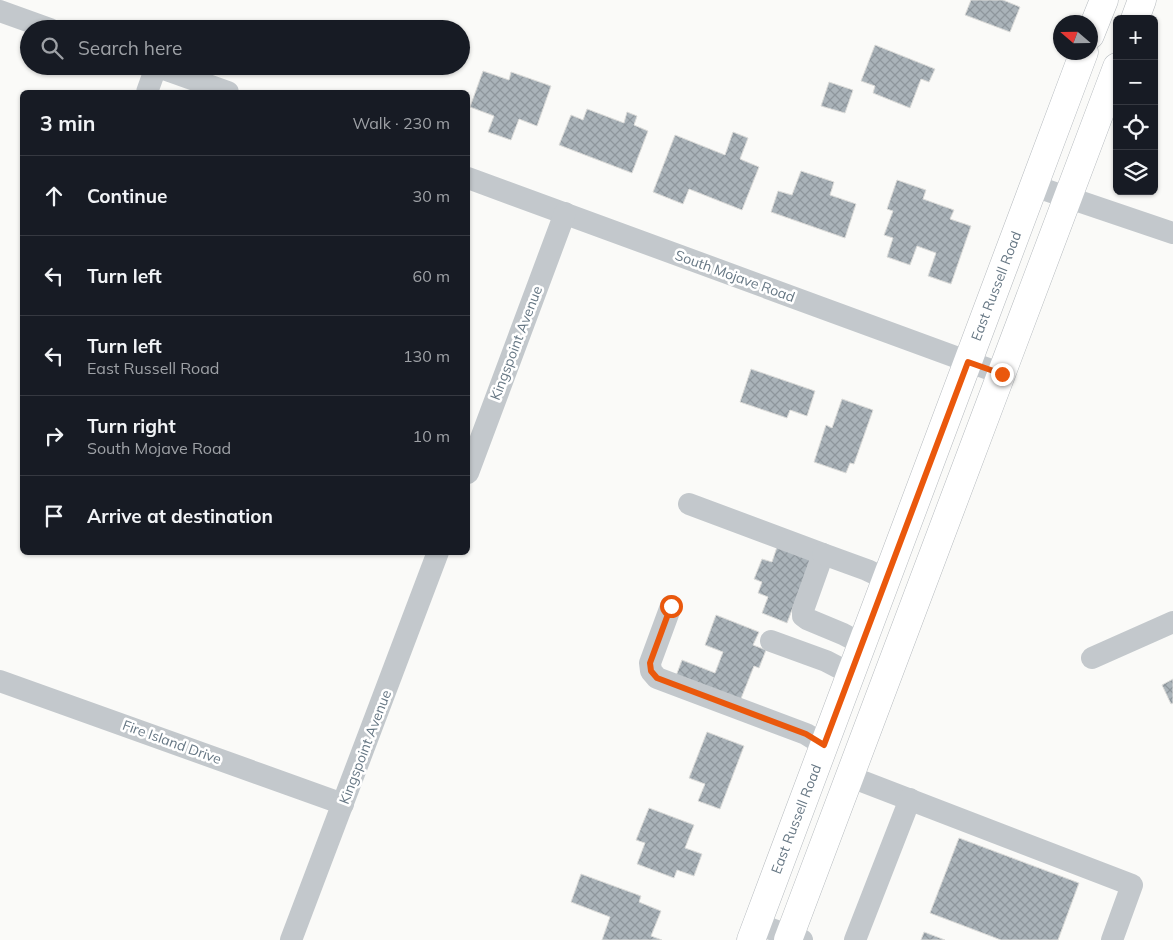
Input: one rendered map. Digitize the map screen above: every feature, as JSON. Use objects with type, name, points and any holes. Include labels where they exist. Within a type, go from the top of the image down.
[{"type":"main road","points":[[1098,15],[1104,0]]},
{"type":"main road","points":[[1136,15],[1142,0]]},
{"type":"main road","name":"East Russell Road","points":[[754,932],[1081,60]]},
{"type":"main road","points":[[793,939],[851,777],[1113,78]]},
{"type":"street","points":[[0,11],[25,20]]},
{"type":"street","points":[[148,90],[153,75]]},
{"type":"street","points":[[181,75],[222,90]]},
{"type":"street","name":"South Mojave Road","points":[[470,179],[1002,374]]},
{"type":"street","points":[[1034,186],[1173,233]]},
{"type":"street","name":"Kingspoint Avenue","points":[[470,468],[565,213]]},
{"type":"street","points":[[688,504],[867,570],[886,579]]},
{"type":"street","points":[[824,554],[803,610],[804,616],[807,620],[843,634],[862,644]]},
{"type":"street","name":"Kingspoint Avenue","points":[[291,940],[437,555]]},
{"type":"street","points":[[671,606],[650,663],[651,671],[657,678],[806,734],[824,745]]},
{"type":"street","points":[[1092,658],[1173,622]]},
{"type":"street","points":[[771,641],[826,661],[851,674]]},
{"type":"street","name":"Fire Island Drive","points":[[0,681],[343,804]]},
{"type":"street","points":[[851,777],[1132,885],[1112,940]]},
{"type":"street","points":[[855,940],[910,799]]},
{"type":"street","points":[[754,932],[793,939]]},
{"type":"building","points":[[971,0],[1003,0],[1020,7],[1010,32],[965,15]]},
{"type":"building","points":[[875,45],[935,69],[929,82],[921,79],[910,108],[873,93],[875,86],[861,81]]},
{"type":"building","points":[[483,71],[509,80],[511,72],[551,86],[537,126],[519,119],[511,140],[488,132],[494,116],[470,107]]},
{"type":"building","points":[[829,82],[853,90],[845,113],[821,106]]},
{"type":"building","points":[[587,109],[624,123],[627,112],[637,116],[634,125],[648,131],[632,173],[559,145],[571,115],[583,120]]},
{"type":"building","points":[[733,132],[748,138],[740,159],[759,167],[742,210],[689,189],[683,204],[653,192],[675,135],[725,155]]},
{"type":"building","points":[[801,171],[834,182],[830,195],[856,204],[845,238],[771,212],[778,191],[792,195]]},
{"type":"building","points":[[897,180],[926,190],[923,199],[954,210],[950,219],[971,226],[951,284],[928,276],[936,253],[917,246],[910,265],[887,257],[893,238],[884,235],[893,211],[887,209]]},
{"type":"building","points":[[751,369],[815,391],[807,416],[790,410],[787,418],[740,402]]},
{"type":"building","points":[[842,399],[873,410],[854,464],[850,463],[846,473],[814,462],[826,425],[832,428]]},
{"type":"building","points":[[777,547],[811,560],[787,623],[762,613],[768,597],[758,593],[762,582],[754,579],[762,559],[772,562]]},
{"type":"building","points":[[716,615],[759,632],[753,645],[766,650],[759,668],[754,666],[740,701],[676,676],[682,660],[715,673],[723,652],[705,645]]},
{"type":"building","points":[[1173,679],[1173,703],[1171,704],[1162,685]]},
{"type":"building","points":[[707,732],[744,746],[720,809],[698,801],[705,784],[689,778]]},
{"type":"building","points":[[649,808],[694,825],[685,848],[702,854],[694,876],[677,870],[674,878],[637,864],[645,843],[636,840]]},
{"type":"building","points":[[959,838],[1079,883],[1058,940],[1001,940],[930,913]]},
{"type":"building","points":[[581,874],[641,896],[639,902],[661,911],[651,936],[662,940],[602,940],[610,917],[571,902]]},
{"type":"building","points":[[924,932],[945,940],[921,940]]},
{"type":"route","points":[[671,606],[650,663],[651,671],[657,678],[806,734],[824,745],[968,362],[1002,374]]}]
